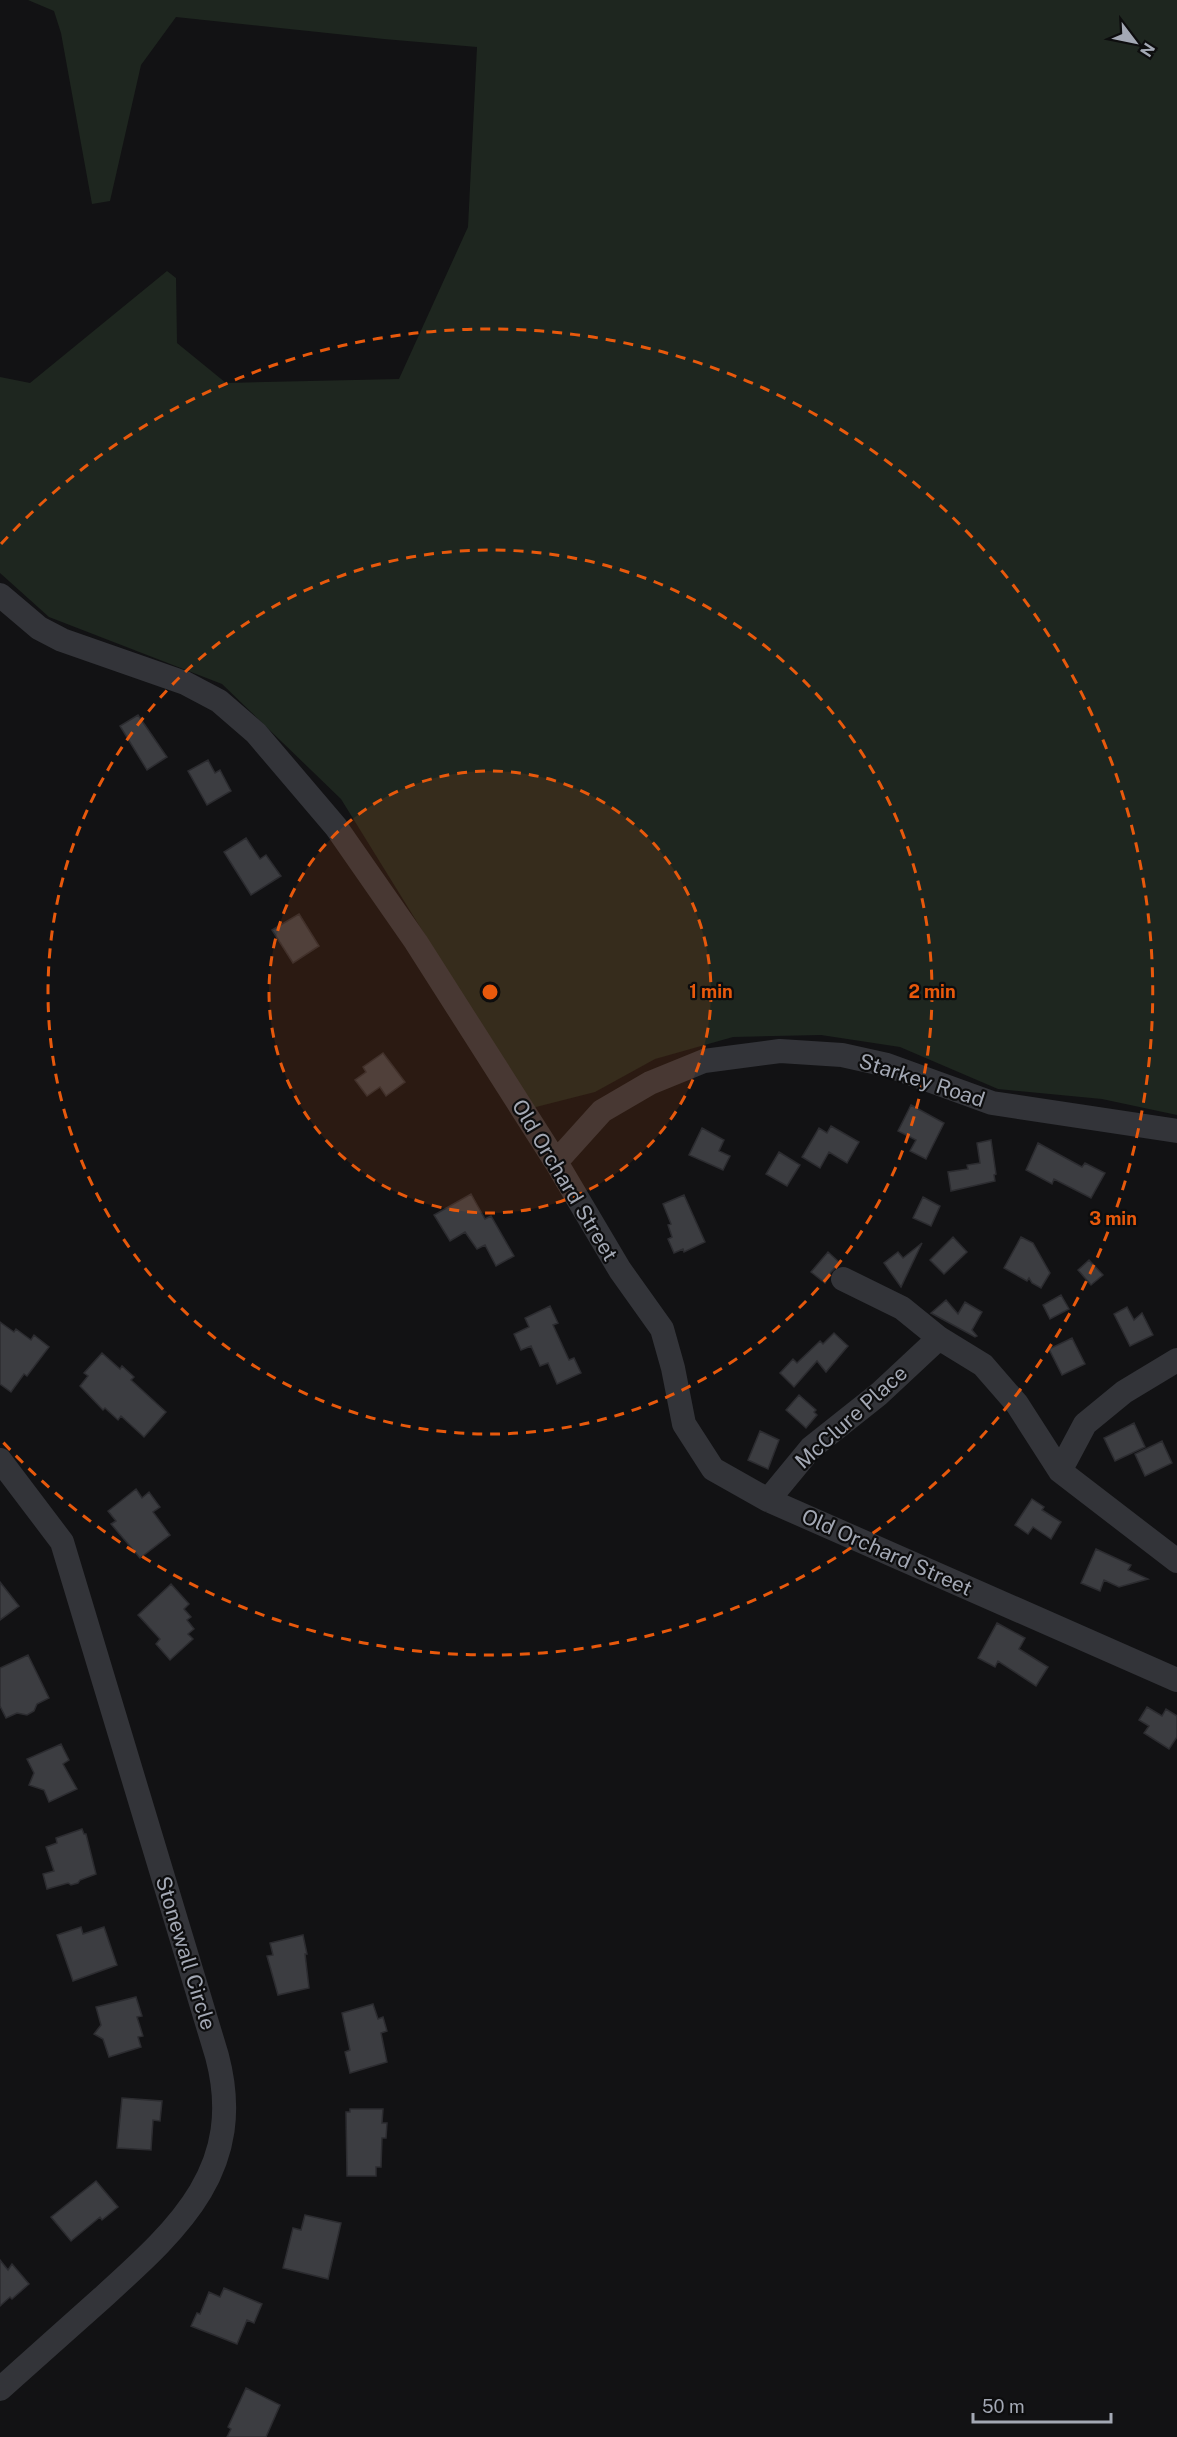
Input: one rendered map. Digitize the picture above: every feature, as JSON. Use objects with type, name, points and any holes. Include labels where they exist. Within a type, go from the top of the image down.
[{"type":"street","name":"Old Orchard Street","points":[[0,595],[39,627],[62,640],[185,683],[219,701],[256,733],[336,827],[416,942],[556,1162],[620,1270],[662,1329],[674,1368],[684,1424],[713,1469],[768,1500],[1177,1680]]},
{"type":"street","name":"Starkey Road","points":[[556,1162],[602,1111],[650,1083],[704,1061],[780,1051],[842,1055],[886,1065],[992,1104],[1177,1131]]},
{"type":"street","points":[[843,1279],[902,1308],[939,1338],[983,1365],[1017,1404],[1060,1471],[1177,1561]]},
{"type":"street","name":"McClure Place","points":[[768,1500],[811,1448],[879,1394],[939,1338]]},
{"type":"street","points":[[1060,1471],[1085,1424],[1124,1392],[1177,1360]]},
{"type":"street","name":"Stonewall Circle","points":[[0,1460],[62,1542],[217,2056],[224,2082],[225,2128],[214,2163],[189,2211],[156,2249],[0,2389]]},
{"type":"shaded area","points":[[28,0],[1177,0],[1177,1115],[1102,1099],[998,1089],[900,1047],[821,1035],[733,1037],[655,1059],[595,1092],[532,1108],[341,799],[222,684],[49,617],[0,573],[0,377],[30,383],[167,271],[176,278],[177,343],[226,383],[399,379],[468,227],[477,47],[176,17],[141,65],[110,201],[92,204],[61,33],[54,11]]},
{"type":"building","points":[[138,715],[167,757],[147,770],[120,726]]},
{"type":"building","points":[[208,760],[215,773],[220,770],[231,791],[207,805],[188,771]]},
{"type":"building","points":[[246,838],[260,859],[266,855],[281,876],[251,895],[224,852]]},
{"type":"building","points":[[299,914],[319,946],[293,963],[272,930]]},
{"type":"building","points":[[383,1053],[405,1082],[386,1096],[380,1087],[367,1096],[355,1080],[366,1072],[363,1067]]},
{"type":"building","points":[[911,1105],[944,1123],[926,1159],[910,1151],[916,1140],[898,1131]]},
{"type":"building","points":[[831,1126],[859,1142],[847,1163],[829,1152],[820,1168],[802,1157],[819,1128],[827,1133]]},
{"type":"building","points":[[702,1128],[724,1140],[719,1151],[730,1156],[723,1170],[689,1155]]},
{"type":"building","points":[[991,1140],[995,1181],[951,1191],[948,1172],[968,1169],[967,1165],[980,1163],[977,1143]]},
{"type":"building","points":[[1038,1143],[1082,1167],[1085,1163],[1105,1173],[1091,1198],[1054,1179],[1052,1184],[1026,1170]]},
{"type":"building","points":[[779,1152],[800,1165],[787,1186],[766,1174]]},
{"type":"building","points":[[471,1194],[485,1219],[491,1216],[514,1256],[496,1266],[485,1245],[477,1249],[465,1232],[450,1241],[434,1215]]},
{"type":"building","points":[[684,1195],[705,1242],[684,1252],[683,1249],[674,1253],[668,1239],[672,1237],[668,1225],[671,1224],[663,1204]]},
{"type":"building","points":[[923,1197],[940,1206],[931,1226],[913,1218]]},
{"type":"building","points":[[953,1237],[967,1252],[944,1274],[930,1260]]},
{"type":"building","points":[[1021,1237],[1033,1243],[1050,1273],[1041,1288],[1032,1283],[1029,1278],[1027,1281],[1004,1268]]},
{"type":"building","points":[[922,1243],[901,1287],[884,1263],[898,1252],[903,1258]]},
{"type":"building","points":[[828,1252],[840,1263],[825,1283],[811,1272]]},
{"type":"building","points":[[1089,1260],[1103,1275],[1091,1285],[1078,1270]]},
{"type":"building","points":[[1061,1295],[1069,1309],[1050,1319],[1043,1305]]},
{"type":"building","points":[[946,1300],[958,1314],[965,1302],[982,1312],[972,1330],[977,1336],[931,1313]]},
{"type":"building","points":[[550,1306],[558,1323],[553,1325],[569,1360],[574,1358],[581,1373],[557,1384],[548,1363],[540,1366],[531,1346],[521,1350],[514,1334],[529,1327],[525,1318]]},
{"type":"building","points":[[1127,1307],[1134,1320],[1142,1313],[1153,1335],[1130,1346],[1114,1314]]},
{"type":"building","points":[[0,1322],[14,1332],[16,1329],[31,1340],[34,1335],[49,1347],[27,1376],[24,1374],[11,1392],[0,1384]]},
{"type":"building","points":[[834,1333],[848,1346],[826,1372],[817,1361],[794,1387],[780,1373],[793,1359],[797,1363],[820,1341],[823,1344]]},
{"type":"building","points":[[1072,1338],[1085,1364],[1062,1375],[1049,1349]]},
{"type":"building","points":[[102,1353],[120,1369],[122,1366],[134,1377],[131,1380],[166,1412],[144,1437],[121,1416],[118,1420],[105,1408],[103,1410],[80,1386],[88,1376],[84,1373]]},
{"type":"building","points":[[799,1395],[816,1410],[814,1412],[817,1415],[806,1428],[786,1410]]},
{"type":"building","points":[[1134,1423],[1145,1447],[1115,1461],[1104,1438]]},
{"type":"building","points":[[760,1431],[779,1440],[768,1469],[748,1460]]},
{"type":"building","points":[[1162,1441],[1172,1463],[1145,1476],[1135,1454]]},
{"type":"building","points":[[136,1489],[142,1498],[149,1492],[160,1507],[153,1512],[170,1535],[140,1558],[111,1524],[116,1521],[108,1511]]},
{"type":"building","points":[[1032,1499],[1044,1507],[1042,1510],[1061,1522],[1051,1539],[1033,1527],[1028,1534],[1015,1525]]},
{"type":"building","points":[[1096,1549],[1131,1565],[1128,1570],[1148,1579],[1119,1587],[1104,1580],[1100,1591],[1081,1583]]},
{"type":"building","points":[[0,1582],[19,1606],[0,1620]]},
{"type":"building","points":[[171,1584],[189,1604],[184,1609],[191,1617],[187,1620],[194,1629],[188,1634],[193,1639],[170,1660],[156,1644],[160,1639],[138,1615]]},
{"type":"building","points":[[997,1623],[1025,1638],[1019,1649],[1048,1667],[1036,1686],[998,1661],[995,1667],[978,1658]]},
{"type":"building","points":[[28,1655],[49,1698],[37,1704],[34,1711],[27,1715],[17,1713],[6,1718],[0,1706],[0,1668]]},
{"type":"building","points":[[1147,1707],[1162,1716],[1166,1709],[1177,1716],[1177,1737],[1169,1749],[1144,1733],[1149,1726],[1139,1720]]},
{"type":"building","points":[[61,1744],[69,1760],[63,1764],[77,1789],[49,1802],[44,1790],[29,1785],[34,1773],[27,1759]]},
{"type":"building","points":[[82,1829],[86,1834],[96,1874],[78,1883],[71,1885],[68,1883],[47,1889],[43,1874],[54,1871],[46,1847],[57,1843],[56,1838]]},
{"type":"building","points":[[81,1927],[83,1934],[104,1927],[117,1965],[73,1981],[57,1935]]},
{"type":"building","points":[[303,1935],[307,1954],[305,1954],[309,1988],[278,1995],[267,1956],[273,1955],[270,1943]]},
{"type":"building","points":[[136,1997],[142,2016],[137,2017],[143,2036],[138,2037],[141,2047],[109,2057],[103,2039],[94,2034],[101,2025],[96,2007]]},
{"type":"building","points":[[373,2004],[378,2019],[383,2017],[387,2031],[381,2033],[387,2062],[350,2073],[345,2052],[350,2050],[342,2013]]},
{"type":"building","points":[[122,2098],[162,2101],[160,2121],[153,2120],[151,2150],[117,2148]]},
{"type":"building","points":[[350,2109],[383,2109],[382,2123],[387,2123],[386,2138],[382,2138],[381,2167],[376,2167],[376,2176],[347,2176],[346,2112],[350,2112]]},
{"type":"building","points":[[96,2181],[118,2207],[102,2220],[100,2217],[71,2241],[51,2217]]},
{"type":"building","points":[[305,2215],[341,2223],[328,2279],[283,2268],[293,2228],[301,2230]]},
{"type":"building","points":[[0,2260],[8,2270],[12,2264],[29,2284],[0,2306]]},
{"type":"building","points":[[224,2288],[262,2304],[254,2323],[247,2320],[237,2344],[191,2326],[197,2313],[200,2314],[209,2292],[220,2297]]},
{"type":"building","points":[[246,2388],[280,2405],[266,2437],[227,2437],[231,2429],[228,2427]]}]
